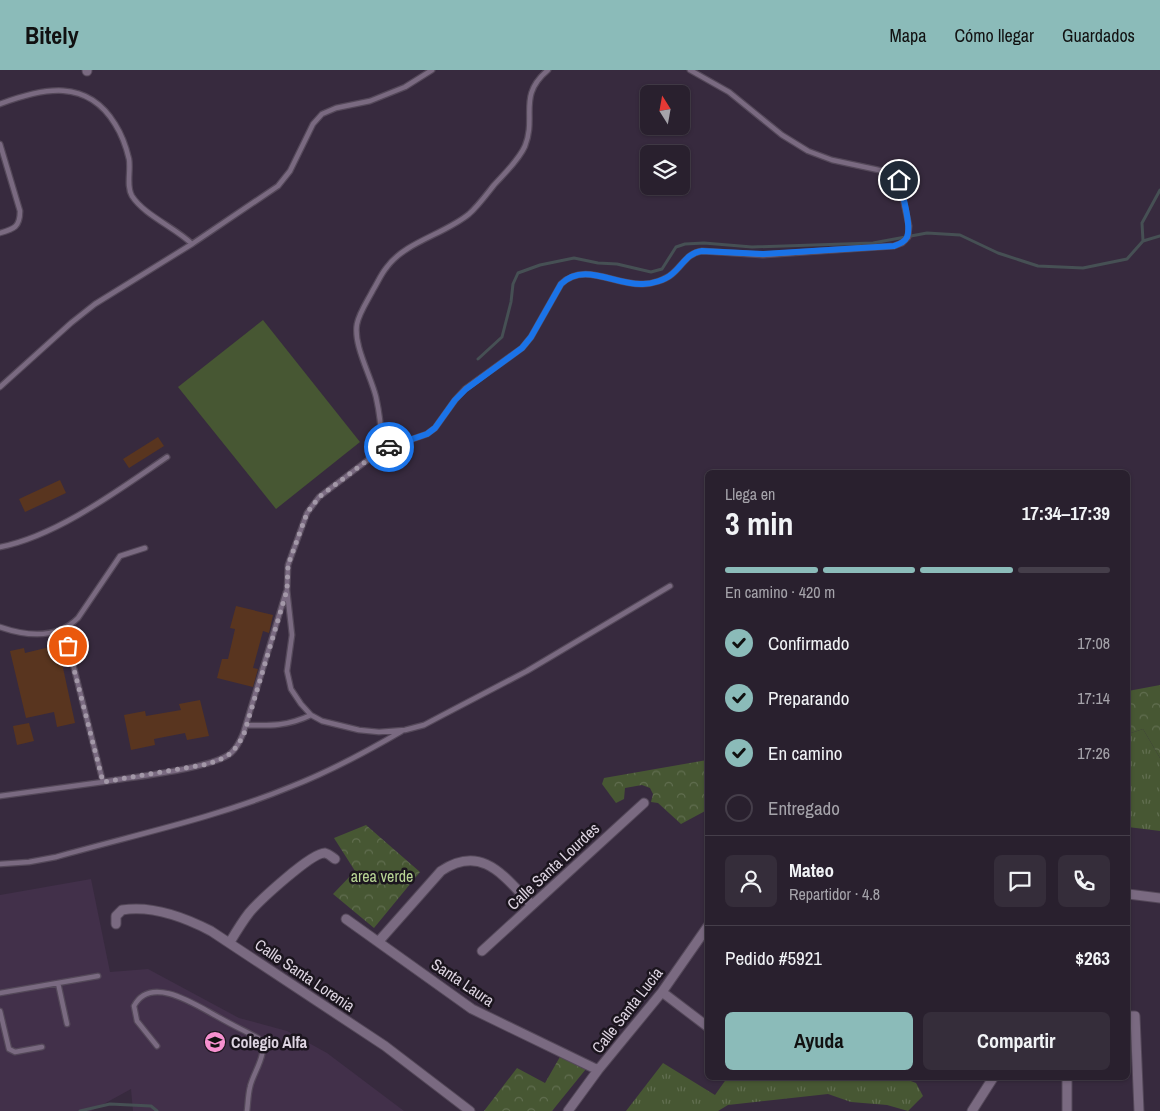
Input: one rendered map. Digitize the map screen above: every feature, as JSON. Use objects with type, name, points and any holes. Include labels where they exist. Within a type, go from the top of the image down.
[{"type":"street","name":"Calle Santa Lourdes","points":[[482,951],[644,803]]},
{"type":"street","points":[[230,942],[249,913],[276,886],[304,864],[322,854],[328,854],[335,859]]},
{"type":"street","points":[[379,941],[441,871],[452,864],[463,861],[475,860],[485,862],[494,867],[532,906]]},
{"type":"street","points":[[1130,894],[1160,898]]},
{"type":"street","name":"Calle Santa Lorenia","points":[[116,924],[116,916],[122,910],[146,909],[191,921],[230,942],[385,1046],[470,1111]]},
{"type":"street","name":"Santa Laura","points":[[346,919],[472,1009],[598,1070]]},
{"type":"street","name":"Calle Santa Lucía","points":[[568,1111],[598,1070],[662,992],[705,930]]},
{"type":"street","points":[[662,992],[705,1025]]},
{"type":"street","points":[[1131,1016],[1139,1111]]},
{"type":"street","points":[[972,1111],[991,1080]]},
{"type":"street","points":[[1067,1080],[1067,1111]]},
{"type":"lane","points":[[0,387],[95,304],[192,244],[278,186],[290,171],[312,124],[322,114],[336,108],[370,101],[405,87],[432,70]]},
{"type":"lane","points":[[381,450],[380,421],[376,396],[360,348],[357,324],[387,266],[404,251],[452,226],[470,213],[512,165],[524,147],[529,131],[528,107],[531,90],[538,79],[548,70]]},
{"type":"lane","points":[[670,586],[527,671],[424,725],[404,730],[378,732],[359,730],[322,721],[310,715],[291,690],[287,671],[292,635],[287,590],[288,565],[307,513],[319,497],[381,450],[427,434],[435,428],[455,400],[466,389],[522,348],[531,337],[561,284],[568,278],[582,274],[642,284],[656,282],[672,274],[695,252],[763,254],[871,248],[894,246],[902,243],[908,237],[909,226],[899,180],[888,172],[832,160],[808,151],[782,136],[729,92],[690,70]]},
{"type":"lane","points":[[0,104],[32,94],[61,91],[83,94],[97,101],[110,116],[124,141],[129,161],[131,195],[140,205],[192,244]]},
{"type":"lane","points":[[0,144],[20,211],[20,220],[16,226],[0,233]]},
{"type":"lane","points":[[0,547],[33,537],[58,525],[101,501],[167,457]]},
{"type":"lane","points":[[0,627],[18,633],[38,635],[64,629],[78,618],[120,556],[145,548]]},
{"type":"lane","points":[[0,796],[103,782],[208,764],[230,754],[238,745],[246,725],[287,590]]},
{"type":"lane","points":[[64,629],[103,782]]},
{"type":"lane","points":[[246,725],[281,725],[296,722],[310,715]]},
{"type":"lane","points":[[0,864],[29,862],[56,857],[246,803],[289,788],[347,762],[404,730]]},
{"type":"lane","points":[[0,993],[98,976]]},
{"type":"lane","points":[[58,983],[67,1024]]},
{"type":"lane","points":[[157,1046],[137,1021],[134,1006],[141,996],[153,992],[180,996],[258,1038],[263,1046],[262,1055],[250,1086],[247,1111]]},
{"type":"lane","points":[[0,1011],[9,1050],[14,1052],[42,1047]]},
{"type":"shaded area","points":[[91,879],[110,972],[148,969],[239,1018],[287,1031],[327,1053],[404,1111],[133,1111],[131,1089],[91,1111],[0,1111],[0,895]]},
{"type":"green space","points":[[263,320],[360,442],[276,509],[178,387]]},
{"type":"green space","points":[[1160,685],[1160,758],[1143,729],[1130,733],[1130,691]]},
{"type":"green space","points":[[1143,729],[1160,758],[1160,831],[1130,827],[1130,733]]},
{"type":"green space","points":[[705,760],[705,811],[681,824],[658,803],[651,802],[653,794],[650,788],[642,785],[625,788],[624,799],[616,803],[602,784],[604,778]]},
{"type":"green space","name":"area verde","points":[[366,825],[420,872],[374,928],[333,894],[355,871],[334,838]]},
{"type":"green space","points":[[561,1055],[586,1069],[552,1111],[484,1111],[517,1068],[545,1083]]},
{"type":"green space","points":[[663,1063],[715,1095],[726,1080],[908,1080],[916,1083],[923,1096],[908,1111],[887,1105],[851,1102],[828,1094],[728,1105],[718,1111],[626,1111]]},
{"type":"building","points":[[158,437],[164,446],[129,468],[123,459]]},
{"type":"building","points":[[60,480],[66,493],[25,512],[19,499]]},
{"type":"building","points":[[236,606],[273,615],[269,633],[263,631],[253,668],[258,669],[253,687],[217,678],[222,659],[228,659],[235,629],[230,628]]},
{"type":"building","points":[[58,645],[75,723],[57,727],[54,712],[26,718],[10,651],[24,648],[25,653]]},
{"type":"building","points":[[200,700],[209,736],[187,740],[185,733],[154,739],[155,745],[131,750],[124,715],[145,711],[146,716],[181,710],[179,704]]},
{"type":"building","points":[[29,723],[34,741],[17,745],[13,726]]},
{"type":"waterway","points":[[1143,241],[1142,223],[1160,190]]},
{"type":"waterway","points":[[478,359],[502,337],[511,302],[513,284],[518,273],[540,265],[574,258],[598,263],[617,264],[651,272],[662,269],[676,247],[685,244],[704,243],[752,247],[873,243],[927,233],[960,235],[998,253],[1038,266],[1083,268],[1127,259],[1143,241],[1160,236]]},
{"type":"waterway","points":[[80,1111],[110,1104],[151,1106],[157,1111]]},
{"type":"way so far","points":[[68,646],[96,748],[103,782],[208,764],[230,754],[244,734],[287,590],[288,565],[307,513],[319,497],[353,470],[381,450],[389,447]]},
{"type":"place","name":"Colegio Alfa","points":[[215,1042]]},
{"type":"route","points":[[389,447],[427,434],[435,428],[455,400],[466,389],[522,348],[531,337],[561,284],[568,278],[582,274],[642,284],[656,282],[672,274],[689,256],[695,252],[702,251],[763,254],[894,246],[902,243],[908,237],[909,226],[899,180]]}]
